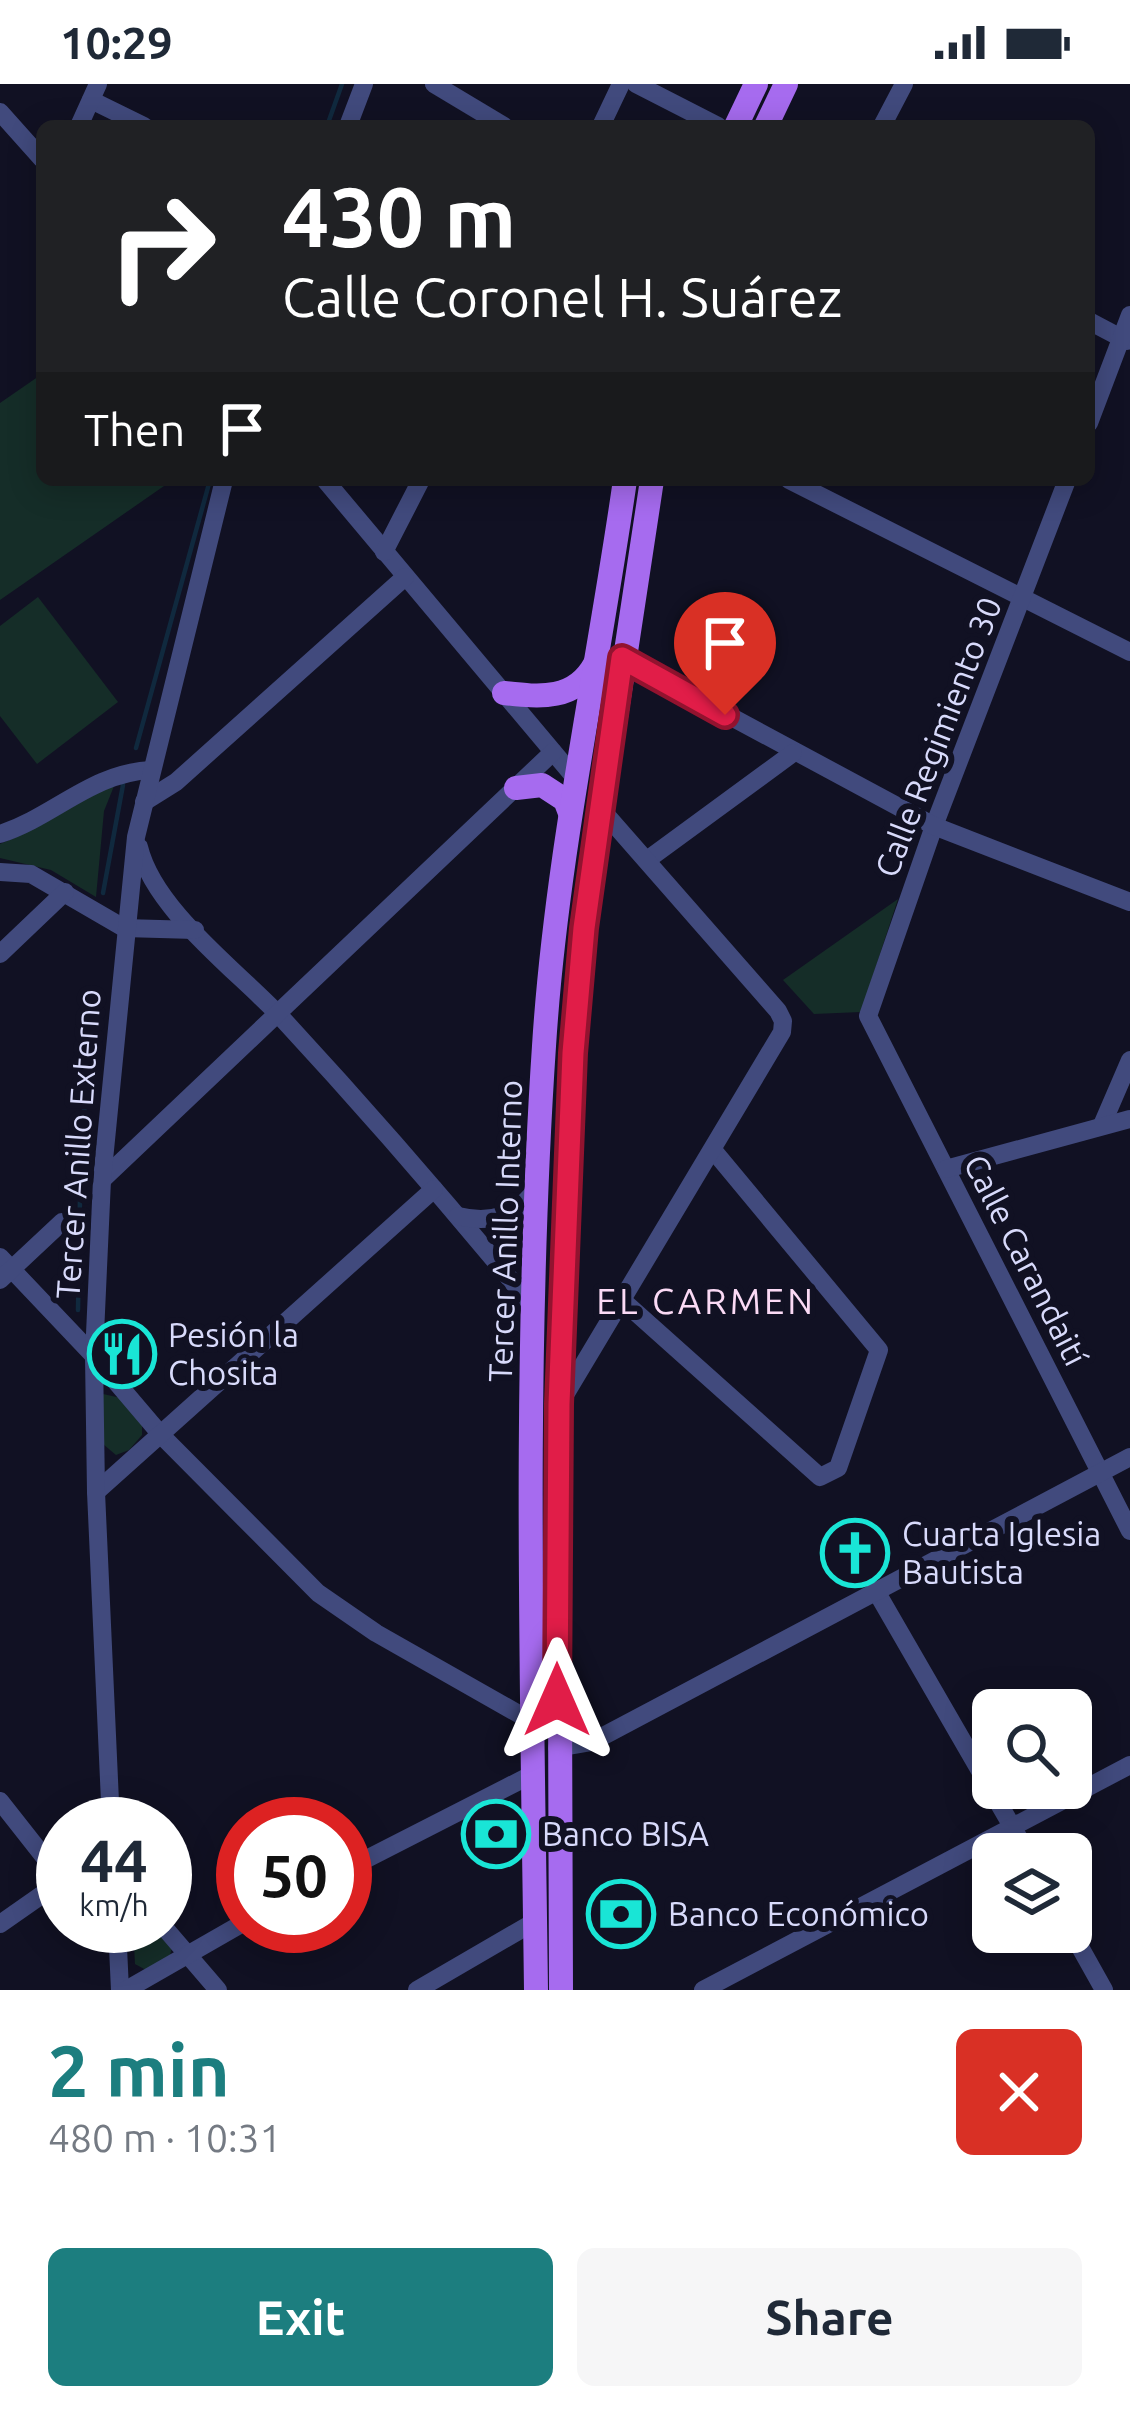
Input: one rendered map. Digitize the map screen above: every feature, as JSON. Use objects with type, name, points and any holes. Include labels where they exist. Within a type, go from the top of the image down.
[{"type":"main road","points":[[739,120],[756,84]]},
{"type":"main road","points":[[769,120],[786,84]]},
{"type":"main road","name":"Tercer Anillo Interno","points":[[536,1990],[548,1960],[557,1748],[559,1404],[573,1363],[573,1053],[617,650],[625,486]]},
{"type":"main road","name":"Tercer Anillo Interno","points":[[561,1990],[534,1922],[531,1775],[534,1308],[544,1046],[576,779],[617,650],[651,486]]},
{"type":"main road","points":[[503,693],[554,696],[574,688],[617,650]]},
{"type":"main road","points":[[590,883],[592,804],[576,779],[593,758],[617,650]]},
{"type":"main road","points":[[516,788],[529,784],[555,790],[570,813]]},
{"type":"main road","points":[[533,1465],[544,1508],[558,1514]]},
{"type":"main road","points":[[532,1560],[548,1564],[557,1606]]},
{"type":"main road","points":[[520,1990],[548,1960],[583,1990]]},
{"type":"street","points":[[350,120],[364,84]]},
{"type":"street","points":[[434,84],[495,120]]},
{"type":"street","points":[[605,120],[621,84]]},
{"type":"street","points":[[636,84],[706,120]]},
{"type":"street","points":[[885,120],[904,84]]},
{"type":"street","points":[[82,120],[94,92],[135,120]]},
{"type":"street","points":[[0,112],[36,152]]},
{"type":"street","points":[[1095,410],[1126,340],[1130,315]]},
{"type":"street","points":[[1095,324],[1126,340]]},
{"type":"street","name":"Tercer Anillo Externo","points":[[110,1797],[94,1356],[102,1180],[136,837],[222,486]]},
{"type":"street","points":[[330,486],[576,779]]},
{"type":"street","points":[[384,552],[418,486]]},
{"type":"street","points":[[801,486],[1130,652]]},
{"type":"street","name":"Calle Regimiento 30","points":[[868,1016],[934,826],[1065,486]]},
{"type":"street","points":[[144,802],[176,782],[405,578]]},
{"type":"street","points":[[617,650],[793,753],[934,826],[1130,902]]},
{"type":"street","points":[[102,1180],[553,752]]},
{"type":"street","points":[[647,860],[793,753]]},
{"type":"street","points":[[0,834],[21,827],[99,781],[122,772],[151,770]]},
{"type":"street","points":[[573,1363],[622,1300],[782,1032],[783,1022],[601,809]]},
{"type":"street","points":[[136,837],[153,885],[279,1015],[534,1308]]},
{"type":"street","points":[[0,872],[31,874],[124,928],[195,930]]},
{"type":"street","points":[[0,954],[65,892]]},
{"type":"street","name":"Calle Carandaití","points":[[868,1016],[1130,1531]]},
{"type":"street","points":[[1102,1126],[1130,1060]]},
{"type":"street","points":[[946,1169],[1130,1119]]},
{"type":"street","points":[[622,1300],[820,1477],[838,1468],[879,1350],[713,1150]]},
{"type":"street","points":[[458,1216],[495,1219],[527,1201],[538,1186]]},
{"type":"street","points":[[96,1492],[434,1189]]},
{"type":"street","points":[[62,1222],[4,1269],[94,1356],[162,1436],[318,1593],[376,1633],[531,1721]]},
{"type":"street","points":[[557,1748],[592,1742],[1130,1457]]},
{"type":"street","points":[[876,1591],[1016,1833]]},
{"type":"street","points":[[704,1990],[1130,1765]]},
{"type":"street","points":[[372,1856],[531,1775]]},
{"type":"street","points":[[0,1801],[36,1846]]},
{"type":"street","points":[[0,1924],[36,1899]]},
{"type":"street","points":[[417,1990],[534,1922]]},
{"type":"street","points":[[120,1953],[123,1990],[184,1953]]},
{"type":"street","points":[[187,1953],[218,1990]]},
{"type":"street","points":[[1083,1953],[1104,1990]]},
{"type":"green space","points":[[36,378],[36,486],[164,486],[0,600],[0,403]]},
{"type":"green space","points":[[38,597],[118,702],[37,764],[0,716],[0,626]]},
{"type":"green space","points":[[114,786],[104,811],[96,897],[51,870],[0,858],[0,844]]},
{"type":"green space","points":[[898,899],[861,1012],[814,1014],[783,980]]},
{"type":"green space","points":[[103,1394],[121,1398],[142,1422],[142,1435],[129,1450],[116,1455],[103,1444]]},
{"type":"green space","points":[[134,1953],[171,1953],[146,1970],[135,1964]]},
{"type":"waterway","points":[[329,120],[342,84]]},
{"type":"waterway","points":[[136,748],[208,486]]},
{"type":"waterway","points":[[103,893],[123,785]]},
{"type":"waterway","points":[[82,1137],[93,1010]]},
{"type":"waterway","points":[[81,1168],[81,1181]]},
{"type":"waterway","points":[[78,1310],[80,1198]]},
{"type":"place","name":"Pesión la Chosita","points":[[122,1354]]},
{"type":"place","name":"Cuarta Iglesia Bautista","points":[[855,1553]]},
{"type":"place","name":"Banco BISA","points":[[496,1834]]},
{"type":"place","name":"Banco Económico","points":[[621,1914]]},
{"type":"district","name":"EL CARMEN","points":[[706,1301]]},
{"type":"route","points":[[557,1700],[559,1404],[573,1053],[584,928],[622,658],[725,715]]}]
